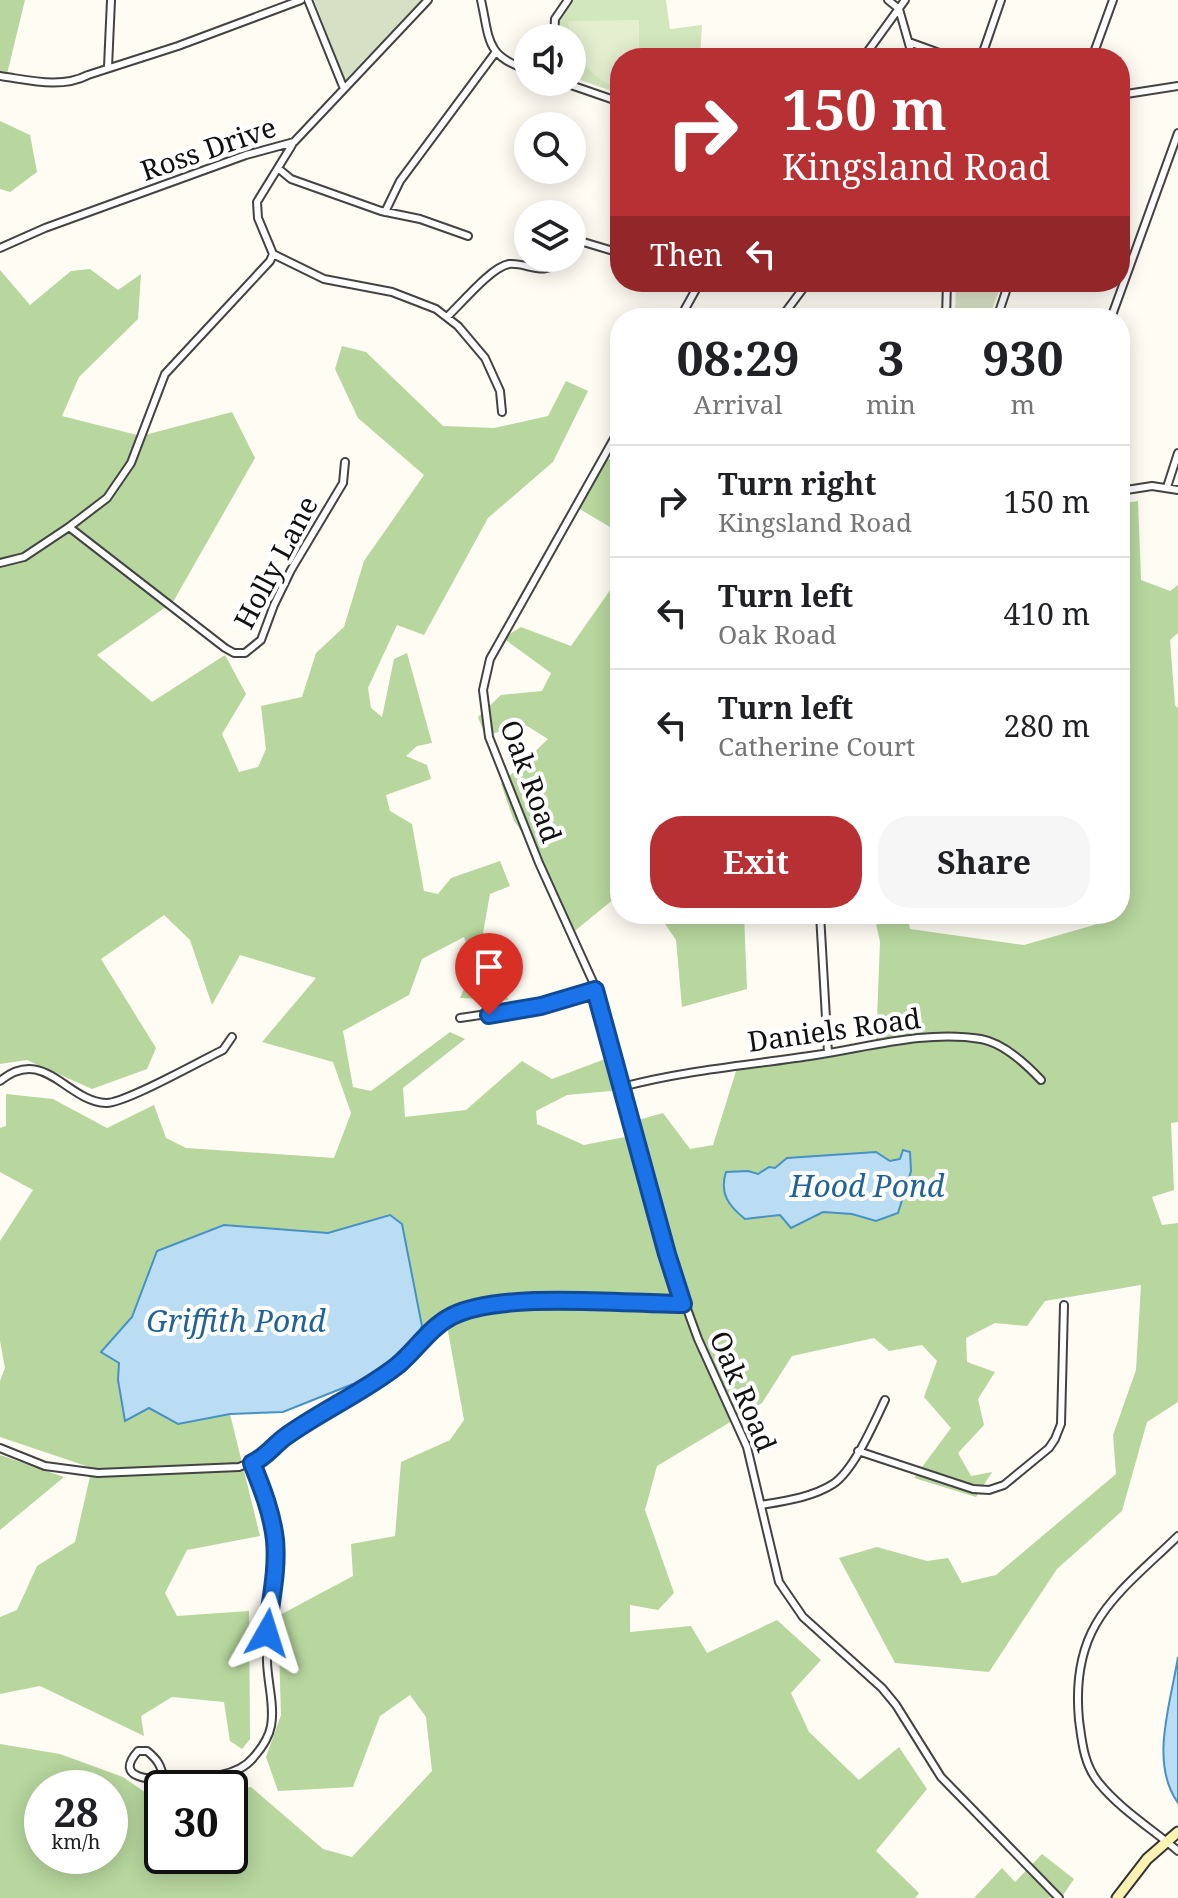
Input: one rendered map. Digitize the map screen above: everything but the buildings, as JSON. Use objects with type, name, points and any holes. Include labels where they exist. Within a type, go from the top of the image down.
[{"type":"main road","points":[[1117,1898],[1136,1871],[1178,1832]]},
{"type":"street","points":[[108,67],[111,0]]},
{"type":"street","points":[[0,76],[41,82],[75,82],[108,67],[178,46],[301,0]]},
{"type":"street","points":[[308,0],[344,89]]},
{"type":"street","name":"Ross Drive","points":[[0,248],[45,228],[246,155],[294,142],[428,0]]},
{"type":"street","points":[[481,0],[495,53],[514,64]]},
{"type":"street","points":[[555,24],[568,0]]},
{"type":"street","points":[[888,0],[898,9],[910,48]]},
{"type":"street","points":[[870,48],[905,0]]},
{"type":"street","points":[[984,48],[1001,0]]},
{"type":"street","points":[[1096,48],[1113,0]]},
{"type":"street","points":[[909,42],[926,48]]},
{"type":"street","points":[[385,212],[400,181],[495,53]]},
{"type":"street","points":[[1130,93],[1178,86]]},
{"type":"street","points":[[586,90],[610,99]]},
{"type":"street","points":[[1130,266],[1178,133]]},
{"type":"street","points":[[294,142],[266,185],[257,208],[273,254],[324,279],[392,292],[422,302],[447,317],[472,341],[493,372],[500,391],[502,412]]},
{"type":"street","points":[[279,169],[291,179],[385,212],[420,219],[468,236]]},
{"type":"street","points":[[586,243],[610,250]]},
{"type":"street","points":[[0,563],[24,557],[107,498],[124,477],[165,374],[270,261],[273,254]]},
{"type":"street","points":[[447,317],[502,266],[514,264]]},
{"type":"street","name":"Oak Road","points":[[610,446],[494,649],[483,690],[489,737],[539,863],[586,964],[667,1254],[683,1304],[740,1427],[753,1468],[776,1571],[789,1600],[814,1628],[882,1688],[942,1778],[1059,1898]]},
{"type":"street","points":[[1167,487],[1178,453]]},
{"type":"street","name":"Holly Lane","points":[[69,527],[225,648],[234,653],[245,653],[254,648],[264,635],[291,570],[343,483],[345,462]]},
{"type":"street","points":[[1130,490],[1167,487],[1178,490]]},
{"type":"street","points":[[821,924],[828,1053]]},
{"type":"street","points":[[460,1018],[541,1006],[595,990]]},
{"type":"street","points":[[0,1081],[15,1072],[36,1069],[97,1101],[113,1103],[223,1050],[232,1037]]},
{"type":"street","name":"Daniels Road","points":[[622,1087],[747,1064],[938,1037],[981,1039],[1018,1059],[1041,1080]]},
{"type":"street","points":[[0,1448],[45,1466],[98,1473],[229,1469],[259,1460],[285,1437],[398,1365],[441,1322],[460,1312],[524,1302],[683,1304]]},
{"type":"street","points":[[858,1451],[973,1489],[989,1490],[1004,1485],[1049,1448],[1060,1429],[1064,1305]]},
{"type":"street","points":[[761,1505],[794,1499],[829,1486],[841,1476],[885,1400]]},
{"type":"street","points":[[236,1770],[253,1758],[270,1731],[272,1715],[267,1633],[275,1541],[270,1511],[252,1463]]},
{"type":"street","points":[[1178,1536],[1113,1598],[1098,1617],[1085,1647],[1077,1697],[1081,1741],[1087,1764],[1099,1783],[1178,1851]]},
{"type":"street","points":[[138,1751],[147,1751],[155,1757],[162,1767],[163,1779],[140,1778],[133,1774],[130,1762],[138,1751]]},
{"type":"green space","points":[[0,0],[25,0],[6,78],[0,77]]},
{"type":"green space","points":[[314,0],[422,0],[345,80]]},
{"type":"green space","points":[[572,0],[666,0],[670,29],[702,25],[701,48],[610,48],[610,90],[586,82],[586,24],[559,24],[559,17]]},
{"type":"green space","points":[[639,20],[639,48],[610,48],[610,85],[586,67],[586,24],[569,24],[568,21]]},
{"type":"green space","points":[[0,121],[30,135],[37,172],[10,192],[0,189]]},
{"type":"green space","points":[[90,269],[118,290],[141,274],[138,319],[79,377],[62,416],[141,436],[232,412],[255,458],[173,602],[97,655],[152,702],[225,655],[246,694],[222,734],[239,772],[258,767],[266,749],[261,706],[302,697],[316,653],[344,627],[364,561],[424,475],[358,418],[335,369],[342,346],[366,352],[443,426],[494,428],[548,416],[566,381],[588,391],[553,462],[488,518],[424,635],[397,625],[368,688],[371,708],[382,717],[394,659],[407,653],[432,743],[417,746],[406,756],[427,765],[431,779],[386,795],[390,811],[412,824],[424,891],[438,894],[451,878],[500,861],[510,886],[490,894],[483,933],[490,938],[508,1000],[460,998],[474,966],[464,937],[422,959],[409,995],[343,1031],[353,1087],[371,1091],[450,1032],[465,1039],[403,1088],[405,1117],[466,1110],[522,1061],[552,1079],[613,1056],[622,1090],[567,1095],[536,1111],[537,1124],[584,1145],[635,1135],[631,1122],[663,1113],[690,1149],[713,1145],[737,1068],[876,1045],[880,942],[876,924],[909,924],[910,929],[1024,945],[1098,924],[1130,924],[1130,502],[1138,501],[1141,580],[1170,591],[1178,585],[1178,633],[1170,640],[1175,705],[1178,708],[1178,1122],[1171,1123],[1174,1190],[1152,1197],[1162,1225],[1178,1223],[1178,1402],[1147,1422],[1122,1511],[1057,1569],[989,1672],[895,1663],[839,1558],[877,1547],[927,1561],[948,1558],[962,1583],[996,1575],[1116,1474],[1113,1435],[1136,1370],[1141,1285],[1045,1301],[1027,1326],[995,1323],[966,1338],[967,1362],[995,1372],[978,1399],[984,1425],[958,1453],[971,1476],[992,1472],[976,1497],[914,1478],[951,1428],[924,1397],[937,1361],[922,1345],[889,1351],[874,1338],[792,1356],[762,1403],[657,1466],[645,1510],[674,1593],[658,1610],[630,1605],[630,1632],[691,1626],[707,1653],[777,1620],[821,1660],[791,1693],[809,1732],[859,1780],[899,1747],[927,1789],[876,1851],[919,1893],[915,1898],[0,1898],[0,1744],[60,1754],[104,1770],[24,1770],[24,1874],[128,1874],[128,1780],[144,1792],[144,1874],[248,1874],[248,1787],[323,1849],[352,1857],[432,1771],[426,1717],[410,1695],[380,1716],[353,1787],[278,1791],[266,1757],[281,1715],[278,1616],[353,1576],[351,1544],[395,1536],[401,1462],[450,1440],[464,1420],[446,1320],[422,1326],[402,1224],[390,1215],[328,1233],[224,1225],[157,1251],[132,1317],[102,1352],[119,1363],[118,1380],[149,1408],[178,1423],[230,1414],[260,1536],[187,1550],[165,1593],[177,1616],[249,1611],[250,1739],[242,1749],[230,1741],[224,1702],[172,1697],[141,1716],[144,1736],[40,1686],[0,1694],[0,1617],[17,1610],[37,1566],[75,1542],[92,1468],[0,1437],[0,1381],[5,1368],[0,1341],[0,1241],[33,1190],[0,1172],[0,1128],[6,1126],[6,1094],[53,1099],[107,1128],[154,1105],[166,1138],[186,1148],[334,1158],[351,1113],[333,1062],[262,1042],[316,978],[240,955],[212,1005],[190,940],[164,915],[101,959],[156,1048],[147,1069],[92,1089],[27,1060],[0,1064],[0,270],[30,305],[71,271]]},
{"type":"green space","points":[[956,292],[998,292],[993,308],[955,308]]},
{"type":"green space","points":[[601,455],[610,460],[610,527],[573,505]]},
{"type":"green space","points":[[610,590],[610,902],[571,934],[538,854],[514,821],[501,784],[548,739],[527,726],[485,735],[478,717],[501,695],[542,691],[551,673],[503,638],[521,627],[571,646]]},
{"type":"green space","points":[[665,924],[744,924],[747,989],[682,1007],[676,940]]},
{"type":"green space","points":[[0,1455],[64,1477],[0,1530]]},
{"type":"green space","points":[[1042,1854],[1074,1879],[1061,1898],[974,1898],[1002,1868],[1015,1882]]},
{"type":"water","name":"Hood Pond","points":[[903,1150],[910,1152],[911,1171],[898,1213],[876,1221],[852,1214],[823,1212],[791,1228],[780,1215],[745,1219],[730,1204],[725,1193],[726,1172],[758,1174],[769,1167],[775,1168],[787,1158],[876,1152],[890,1161],[900,1159]]},
{"type":"water","name":"Griffith Pond","points":[[390,1215],[402,1224],[422,1326],[416,1339],[396,1359],[353,1384],[283,1412],[230,1414],[178,1424],[149,1408],[125,1421],[118,1380],[119,1363],[101,1352],[132,1317],[157,1251],[224,1225],[328,1233]]},
{"type":"water","points":[[1178,1657],[1178,1803],[1169,1787],[1163,1751]]},
{"type":"route","points":[[267,1633],[275,1541],[270,1511],[252,1463],[272,1447],[398,1365],[441,1322],[460,1312],[509,1303],[683,1304],[595,990],[541,1006],[489,1015]]}]
